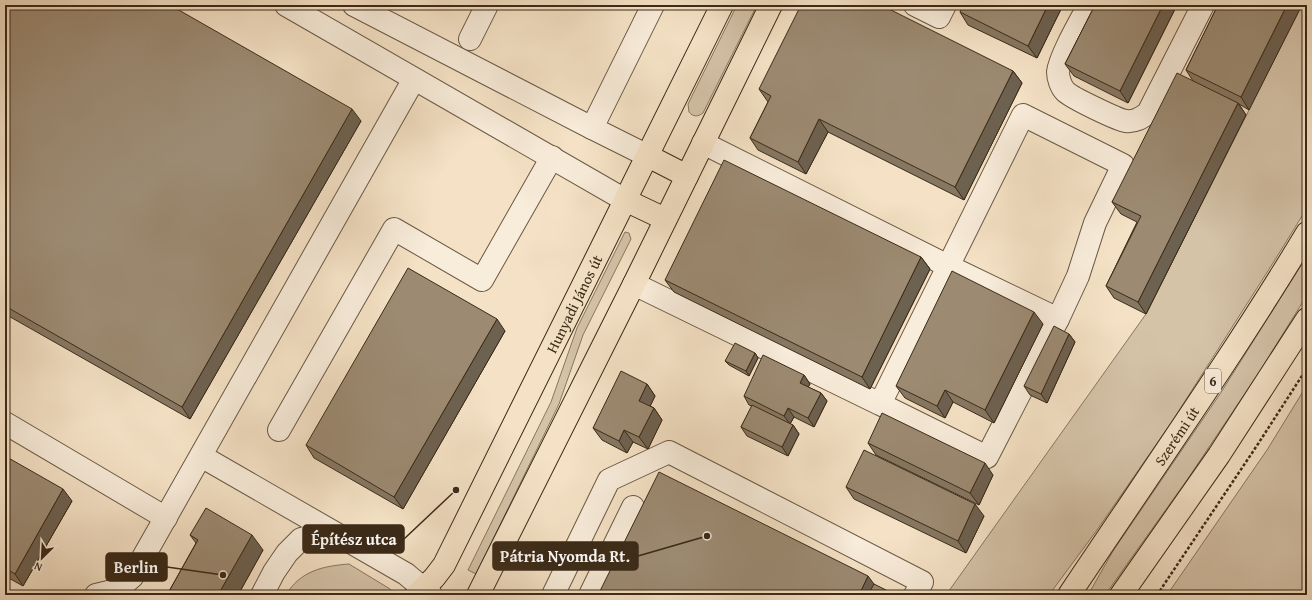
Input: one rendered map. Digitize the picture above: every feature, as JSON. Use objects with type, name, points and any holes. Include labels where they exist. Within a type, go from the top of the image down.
[{"type":"main road","name":"Hunyadi János út","points":[[427,594],[444,565],[722,5]]},
{"type":"main road","points":[[478,595],[634,284],[771,5]]},
{"type":"main road","points":[[648,156],[687,176]]},
{"type":"main road","points":[[626,200],[665,219]]},
{"type":"main road","name":"Szerémi út","points":[[1069,595],[1181,430],[1285,270],[1307,233]]},
{"type":"main road","points":[[1120,595],[1219,455],[1307,319]]},
{"type":"lane","points":[[286,5],[626,200]]},
{"type":"lane","points":[[354,5],[648,156]]},
{"type":"lane","points":[[470,39],[487,5]]},
{"type":"lane","points":[[592,128],[653,5]]},
{"type":"lane","points":[[915,5],[939,16],[944,5]]},
{"type":"lane","points":[[1089,5],[1061,60],[1058,72],[1060,83],[1066,92],[1114,117],[1126,121],[1137,120],[1148,113],[1203,5]]},
{"type":"lane","points":[[96,595],[117,590],[132,577],[414,79]]},
{"type":"lane","points":[[634,284],[987,457],[1058,319],[1078,276],[1095,223],[1123,165],[1023,115],[880,404]]},
{"type":"lane","points":[[703,143],[948,266],[1058,319]]},
{"type":"lane","points":[[279,430],[394,229],[482,280],[552,157]]},
{"type":"lane","points":[[5,423],[166,518]]},
{"type":"lane","points":[[553,595],[609,480],[668,452],[922,582],[915,595]]},
{"type":"lane","points":[[201,456],[406,574],[427,594]]},
{"type":"lane","points":[[590,595],[633,507]]},
{"type":"lane","points":[[262,595],[274,572],[287,553],[301,539],[322,533],[340,536]]},
{"type":"path","points":[[1157,595],[1307,368]]},
{"type":"shaded area","points":[[737,5],[757,5],[703,113],[694,116],[689,112],[688,104]]},
{"type":"shaded area","points":[[1302,5],[1307,5],[1307,208],[1171,423],[1097,530],[1049,595],[946,595],[1146,314]]},
{"type":"shaded area","points":[[625,232],[629,233],[631,239],[583,335],[559,404],[476,574],[468,570],[551,402],[577,328]]},
{"type":"shaded area","points":[[1307,256],[1307,295],[1260,371],[1187,480],[1105,595],[1088,595],[1113,551],[1220,394]]},
{"type":"shaded area","points":[[1307,385],[1307,595],[1167,595],[1267,450]]},
{"type":"shaded area","points":[[349,564],[390,589],[396,595],[286,595],[298,580],[313,571],[330,566]]},
{"type":"building","points":[[5,5],[170,5],[352,109],[182,407],[5,306]]},
{"type":"building","points":[[801,5],[881,5],[1013,71],[955,187],[819,119],[798,162],[750,138],[771,96],[759,89]]},
{"type":"building","points":[[963,5],[1048,5],[1028,46],[960,12]]},
{"type":"building","points":[[1095,5],[1163,5],[1120,91],[1065,64]]},
{"type":"building","points":[[1218,5],[1287,5],[1241,97],[1186,70]]},
{"type":"building","points":[[1177,73],[1238,103],[1138,302],[1106,286],[1141,216],[1112,202]]},
{"type":"building","points":[[724,160],[921,257],[862,377],[665,280]]},
{"type":"building","points":[[408,268],[497,319],[394,497],[306,445]]},
{"type":"building","points":[[952,271],[1034,312],[985,410],[945,390],[937,406],[896,386]]},
{"type":"building","points":[[1054,326],[1069,334],[1041,394],[1024,386]]},
{"type":"building","points":[[735,343],[755,353],[746,371],[725,361]]},
{"type":"building","points":[[763,355],[804,375],[800,383],[821,393],[808,418],[788,408],[784,416],[744,396]]},
{"type":"building","points":[[621,371],[647,384],[639,401],[654,408],[639,437],[624,430],[619,441],[593,428]]},
{"type":"building","points":[[752,405],[793,425],[782,447],[741,427]]},
{"type":"building","points":[[882,413],[985,463],[970,493],[868,443]]},
{"type":"building","points":[[864,450],[975,504],[958,541],[846,487]]},
{"type":"building","points":[[5,456],[63,489],[15,574],[5,568]]},
{"type":"building","points":[[659,472],[868,576],[859,595],[598,595]]},
{"type":"building","points":[[206,508],[252,535],[218,595],[167,595],[198,540],[190,535]]},
{"type":"building","points":[[874,584],[896,595],[868,595]]},
{"type":"place","name":"Építész utca","points":[[456,490]]},
{"type":"place","name":"Pátria Nyomda Rt.","points":[[707,536]]},
{"type":"place","name":"Berlin","points":[[223,575]]}]
